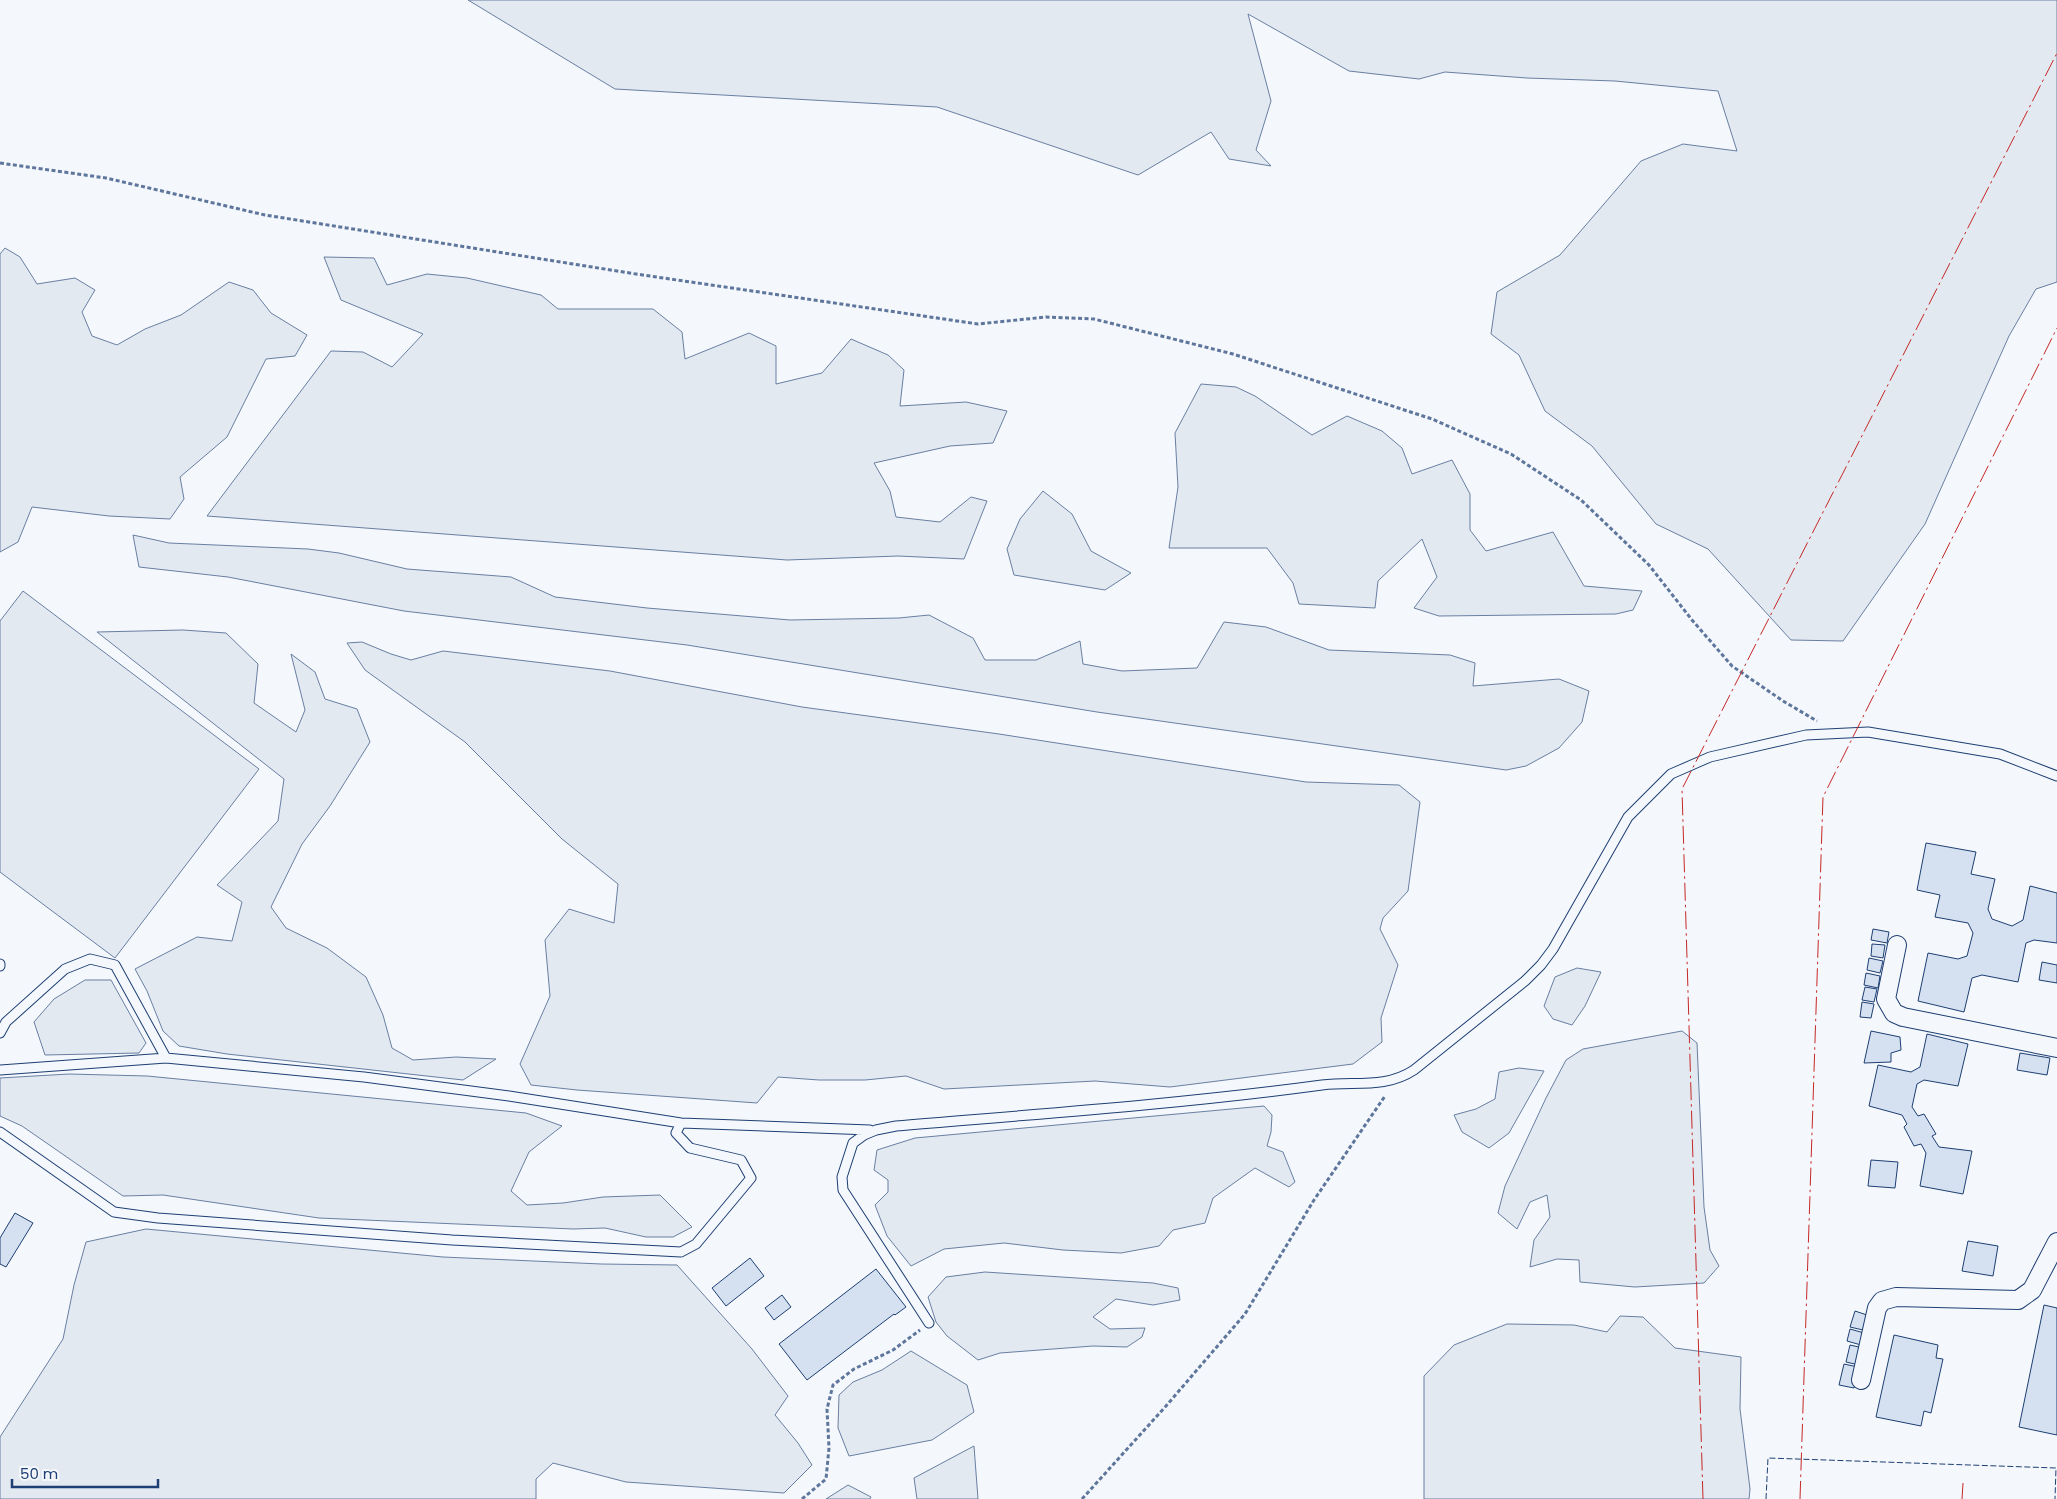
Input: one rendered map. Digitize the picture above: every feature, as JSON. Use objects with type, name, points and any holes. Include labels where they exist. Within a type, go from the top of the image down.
[{"type":"street","points":[[1897,946],[1886,1000],[1894,1012],[1903,1017],[2057,1048]]},
{"type":"street","points":[[1861,1380],[1877,1308],[1882,1302],[1896,1297],[2018,1300],[2032,1290],[2057,1242]]},
{"type":"lane","points":[[929,1324],[843,1190],[842,1177],[853,1143],[864,1135],[876,1130],[896,1126],[1220,1099],[1328,1084],[1396,1081],[1414,1070],[1525,981],[1541,965],[1553,949],[1628,817],[1671,774],[1710,757],[1806,735],[1831,732],[1875,732],[2000,754],[2057,776]]},
{"type":"lane","points":[[0,1033],[6,1022],[65,970],[90,959],[115,965],[166,1058]]},
{"type":"lane","points":[[0,1070],[166,1058],[403,1082],[509,1096],[681,1123],[876,1130]]},
{"type":"lane","points":[[0,1132],[114,1212],[158,1218],[452,1240],[681,1252],[696,1244],[751,1178],[740,1160],[690,1148],[676,1133],[681,1123]]},
{"type":"path","points":[[0,163],[106,178],[264,215],[626,272],[978,324],[1046,317],[1094,319],[1234,354],[1432,419],[1511,454],[1581,500],[1642,558],[1732,666],[1814,718],[1831,732]]},
{"type":"path","points":[[1082,1499],[1166,1406],[1245,1314],[1314,1200],[1396,1081]]},
{"type":"path","points":[[802,1499],[826,1479],[829,1448],[827,1409],[833,1385],[854,1369],[893,1350],[929,1324]]},
{"type":"shaded area","points":[[468,0],[2057,0],[2057,282],[2036,289],[2009,336],[1925,524],[1843,641],[1791,640],[1708,549],[1656,524],[1592,446],[1545,411],[1519,355],[1491,334],[1497,292],[1560,255],[1641,161],[1683,144],[1737,151],[1718,91],[1615,81],[1527,78],[1445,72],[1419,79],[1349,71],[1248,14],[1271,101],[1256,150],[1271,166],[1229,159],[1211,132],[1138,175],[937,107],[615,89]]},
{"type":"shaded area","points":[[5,248],[20,257],[37,284],[75,278],[95,290],[82,312],[92,336],[117,345],[145,329],[181,315],[229,282],[253,290],[271,313],[307,335],[295,356],[266,359],[227,437],[180,477],[184,499],[170,519],[109,516],[32,507],[18,542],[0,552],[0,254]]},
{"type":"shaded area","points":[[324,257],[374,258],[387,285],[427,274],[467,278],[541,295],[558,309],[653,309],[682,332],[685,359],[749,333],[776,346],[776,384],[822,373],[851,339],[888,355],[904,370],[900,406],[966,402],[1007,411],[993,443],[950,446],[874,463],[890,491],[896,517],[940,522],[971,497],[987,501],[964,559],[898,556],[787,560],[207,516],[331,351],[363,352],[392,367],[423,334],[341,300]]},
{"type":"shaded area","points":[[1201,384],[1236,387],[1255,396],[1312,435],[1347,416],[1382,431],[1402,448],[1412,474],[1452,460],[1470,494],[1470,530],[1486,551],[1553,532],[1584,586],[1642,591],[1633,610],[1616,614],[1439,616],[1414,608],[1437,577],[1422,539],[1378,581],[1375,608],[1299,604],[1293,583],[1267,548],[1169,548],[1178,487],[1175,433]]},
{"type":"shaded area","points":[[1043,491],[1072,514],[1091,551],[1131,573],[1105,590],[1014,575],[1007,549],[1020,519]]},
{"type":"shaded area","points":[[133,535],[169,543],[308,549],[339,553],[407,569],[511,577],[555,597],[647,608],[790,620],[899,618],[929,615],[973,638],[985,660],[1036,660],[1080,641],[1083,664],[1122,671],[1197,668],[1224,622],[1266,627],[1329,650],[1450,655],[1475,663],[1473,686],[1559,679],[1589,691],[1582,722],[1559,748],[1526,766],[1506,770],[1097,712],[687,645],[404,611],[228,577],[139,567]]},
{"type":"shaded area","points":[[23,591],[259,769],[115,958],[0,872],[0,621]]},
{"type":"shaded area","points":[[183,630],[226,633],[258,664],[254,703],[296,732],[305,710],[291,654],[315,672],[325,699],[357,709],[370,742],[330,806],[302,844],[271,907],[286,928],[327,948],[366,977],[383,1015],[392,1048],[413,1060],[456,1057],[496,1059],[463,1080],[227,1054],[179,1046],[163,1031],[147,991],[135,969],[197,937],[232,941],[242,902],[217,885],[278,821],[284,779],[97,632]]},
{"type":"shaded area","points":[[362,642],[411,660],[443,651],[610,671],[802,707],[999,734],[1306,782],[1399,785],[1420,802],[1408,891],[1383,918],[1380,929],[1398,965],[1381,1018],[1382,1042],[1353,1064],[1170,1087],[1095,1081],[944,1089],[906,1076],[865,1080],[819,1080],[778,1077],[757,1103],[531,1085],[520,1064],[550,996],[545,940],[569,909],[614,923],[618,884],[562,839],[465,742],[365,670],[347,643]]},
{"type":"shaded area","points":[[1577,968],[1601,972],[1585,1006],[1572,1025],[1553,1019],[1544,1006],[1555,977]]},
{"type":"shaded area","points":[[85,980],[111,980],[146,1043],[139,1053],[45,1055],[34,1022],[54,999]]},
{"type":"shaded area","points":[[1682,1031],[1697,1043],[1704,1207],[1710,1250],[1719,1266],[1704,1283],[1635,1287],[1580,1282],[1579,1260],[1557,1259],[1530,1267],[1534,1240],[1550,1217],[1547,1195],[1530,1202],[1517,1229],[1498,1213],[1505,1186],[1566,1060],[1583,1049]]},
{"type":"shaded area","points":[[1519,1068],[1544,1071],[1509,1133],[1489,1148],[1462,1132],[1454,1115],[1476,1109],[1495,1099],[1499,1072]]},
{"type":"shaded area","points":[[69,1074],[147,1076],[526,1113],[562,1126],[529,1152],[511,1191],[527,1205],[563,1203],[603,1197],[660,1195],[692,1227],[673,1237],[646,1237],[605,1228],[573,1229],[319,1218],[163,1195],[123,1196],[22,1126],[0,1116],[0,1078]]},
{"type":"shaded area","points":[[1264,1106],[1272,1115],[1271,1132],[1267,1146],[1283,1152],[1295,1182],[1289,1187],[1255,1168],[1213,1198],[1205,1223],[1173,1230],[1159,1246],[1121,1253],[1063,1250],[1004,1243],[944,1249],[911,1266],[887,1236],[875,1205],[888,1192],[888,1180],[874,1170],[877,1150],[915,1138]]},
{"type":"shaded area","points":[[146,1229],[443,1257],[601,1264],[677,1265],[752,1349],[788,1396],[775,1415],[798,1443],[812,1465],[784,1493],[626,1482],[553,1463],[536,1479],[536,1499],[0,1499],[0,1437],[63,1339],[74,1285],[86,1242]]},
{"type":"shaded area","points":[[985,1272],[1153,1283],[1178,1288],[1180,1300],[1153,1305],[1116,1299],[1093,1317],[1110,1329],[1145,1328],[1142,1337],[1127,1347],[1093,1346],[1000,1353],[978,1360],[947,1336],[936,1322],[928,1297],[946,1277]]},
{"type":"shaded area","points":[[1620,1316],[1643,1317],[1675,1348],[1741,1357],[1740,1409],[1750,1489],[1749,1499],[1424,1499],[1424,1376],[1454,1345],[1507,1324],[1574,1325],[1607,1332]]},
{"type":"shaded area","points":[[911,1351],[967,1385],[974,1412],[932,1440],[849,1456],[838,1428],[839,1395],[853,1382],[882,1370]]},
{"type":"shaded area","points":[[974,1446],[978,1499],[917,1499],[914,1478]]},
{"type":"shaded area","points":[[848,1485],[871,1497],[870,1499],[826,1499]]},
{"type":"building","points":[[1926,843],[1976,852],[1971,874],[1995,879],[1988,909],[1992,919],[2012,926],[2023,920],[2030,886],[2057,893],[2057,943],[2034,940],[2026,943],[2018,982],[1982,975],[1972,978],[1964,1012],[1918,1001],[1928,953],[1958,959],[1967,956],[1973,933],[1968,923],[1935,917],[1940,895],[1917,890]]},
{"type":"building","points":[[1873,929],[1889,932],[1887,943],[1871,940]]},
{"type":"building","points":[[1872,944],[1885,945],[1883,958],[1871,956]]},
{"type":"building","points":[[1869,958],[1883,961],[1880,973],[1867,970]]},
{"type":"building","points":[[2042,962],[2057,965],[2057,983],[2039,980]]},
{"type":"building","points":[[1866,973],[1880,976],[1878,988],[1864,985]]},
{"type":"building","points":[[1865,987],[1877,989],[1874,1002],[1862,1000]]},
{"type":"building","points":[[1862,1002],[1874,1004],[1871,1018],[1860,1017]]},
{"type":"building","points":[[1871,1031],[1900,1037],[1901,1050],[1891,1053],[1891,1062],[1864,1063]]},
{"type":"building","points":[[1927,1034],[1968,1044],[1958,1086],[1924,1080],[1917,1084],[1912,1107],[1918,1116],[1924,1114],[1936,1134],[1932,1136],[1939,1147],[1972,1151],[1963,1194],[1920,1186],[1926,1153],[1921,1144],[1914,1146],[1904,1127],[1907,1124],[1902,1115],[1869,1106],[1878,1065],[1911,1072],[1920,1067]]},
{"type":"building","points":[[2020,1053],[2050,1058],[2047,1075],[2017,1070]]},
{"type":"building","points":[[1871,1160],[1898,1162],[1895,1188],[1868,1186]]},
{"type":"building","points":[[15,1213],[33,1223],[6,1267],[0,1264],[0,1238]]},
{"type":"building","points":[[1968,1241],[1998,1246],[1993,1276],[1962,1271]]},
{"type":"building","points":[[750,1258],[764,1276],[726,1306],[712,1288]]},
{"type":"building","points":[[876,1269],[906,1307],[807,1380],[779,1344]]},
{"type":"building","points":[[782,1295],[791,1307],[774,1320],[765,1308]]},
{"type":"building","points":[[2044,1305],[2057,1308],[2057,1435],[2019,1427]]},
{"type":"building","points":[[1855,1311],[1867,1315],[1863,1330],[1850,1327]]},
{"type":"building","points":[[1850,1329],[1864,1333],[1861,1345],[1847,1341]]},
{"type":"building","points":[[1894,1335],[1938,1345],[1936,1358],[1943,1359],[1931,1413],[1924,1411],[1921,1426],[1876,1417]]},
{"type":"building","points":[[1850,1345],[1863,1348],[1859,1365],[1846,1362]]},
{"type":"building","points":[[1844,1364],[1858,1367],[1854,1388],[1839,1385]]},
{"type":"fence","points":[[1766,1499],[1768,1458],[2056,1468],[2055,1499]]},
{"type":"power","points":[[1703,1499],[1682,789],[2057,53]]},
{"type":"power","points":[[1800,1499],[1823,797],[2057,328]]},
{"type":"power","points":[[1962,1499],[1963,1483]]}]
